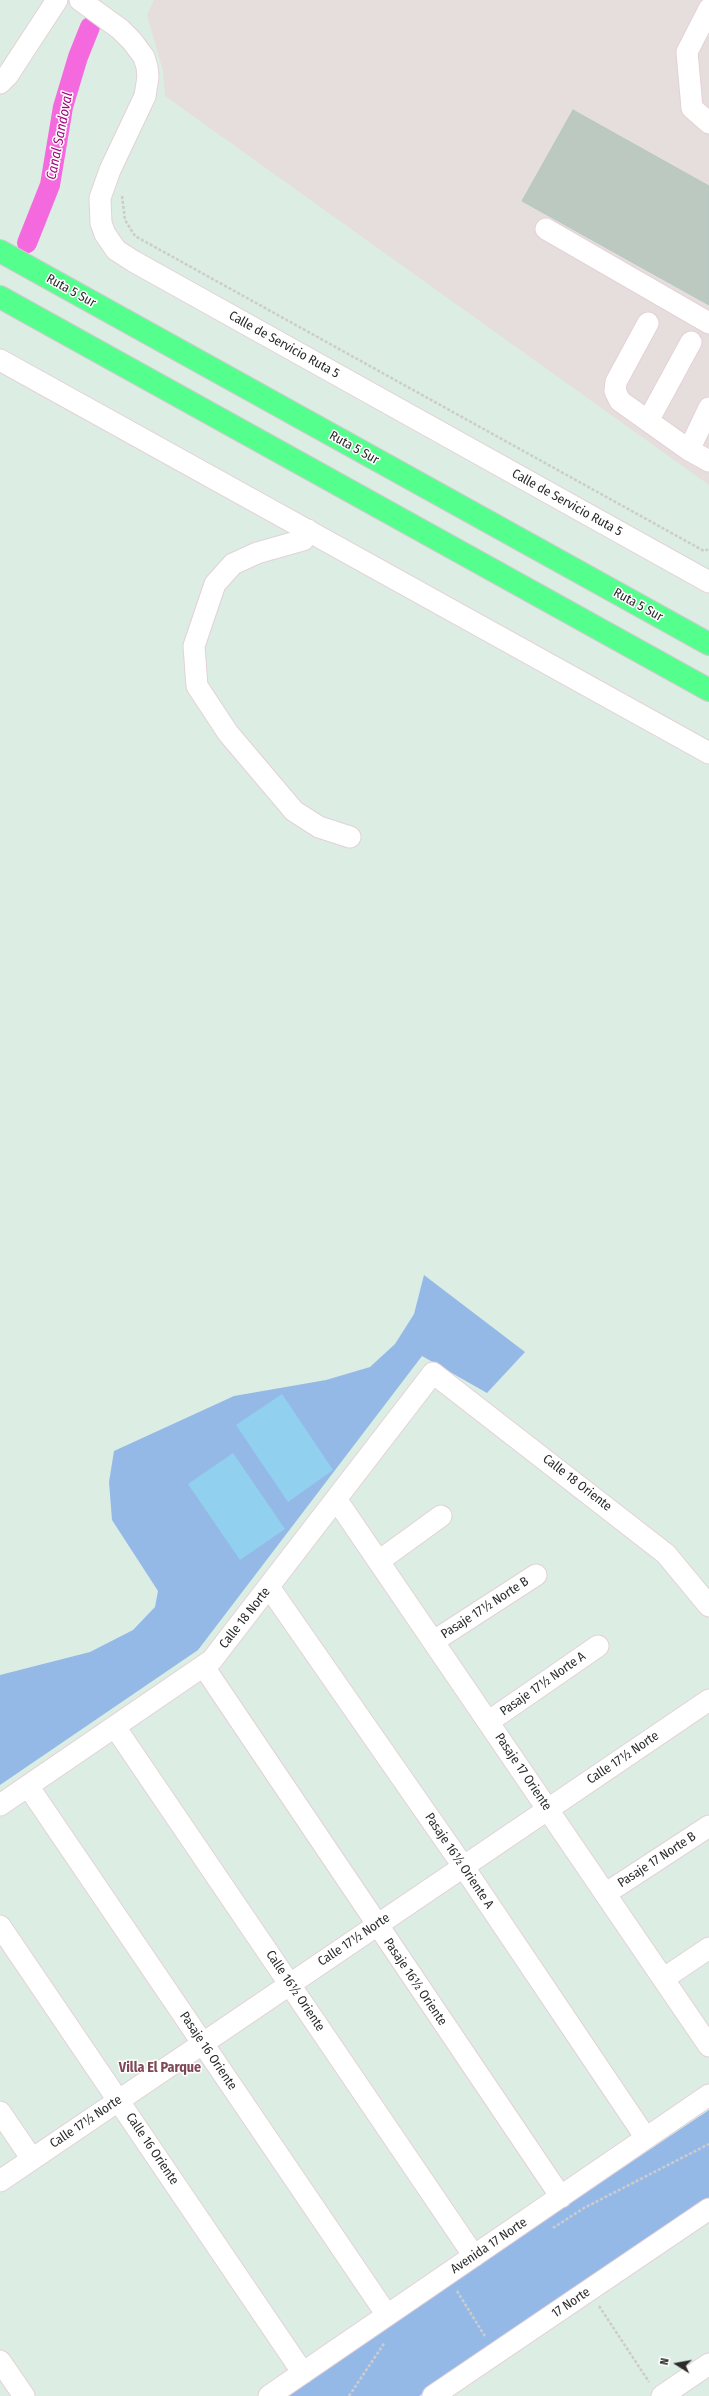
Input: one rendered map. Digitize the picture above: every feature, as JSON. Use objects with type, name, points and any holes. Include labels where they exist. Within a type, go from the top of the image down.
[{"type":"highway","name":"Ruta 5 Sur","points":[[0,251],[709,644]]},
{"type":"highway","points":[[0,297],[709,690]]},
{"type":"street","points":[[0,83],[8,75],[58,0]]},
{"type":"street","name":"Calle de Servicio Ruta 5","points":[[80,0],[120,29],[141,53],[147,67],[148,77],[145,96],[103,187],[100,198],[101,223],[110,242],[124,256],[709,582]]},
{"type":"street","points":[[709,9],[687,52],[692,108],[709,123]]},
{"type":"street","points":[[546,229],[709,323]]},
{"type":"street","points":[[648,323],[616,382],[615,391],[620,401],[689,450],[709,461]]},
{"type":"street","points":[[648,421],[691,342]]},
{"type":"street","points":[[0,360],[709,753]]},
{"type":"street","points":[[689,450],[709,408]]},
{"type":"street","points":[[308,530],[303,540],[257,553],[233,564],[215,584],[194,646],[197,686],[228,733],[294,811],[319,827],[350,837]]},
{"type":"street","name":"Calle 18 Norte","points":[[0,1805],[204,1667],[269,1587],[433,1372]]},
{"type":"street","name":"Calle 18 Oriente","points":[[433,1372],[666,1554],[709,1606]]},
{"type":"street","name":"Pasaje 17 Oriente","points":[[336,1499],[709,2046]]},
{"type":"street","points":[[379,1561],[441,1516]]},
{"type":"street","name":"Pasaje 17½ Norte B","points":[[434,1641],[536,1574]]},
{"type":"street","name":"Pasaje 16½ Oriente A","points":[[269,1587],[463,1866],[646,2138]]},
{"type":"street","name":"Pasaje 17½ Norte A","points":[[488,1722],[598,1646]]},
{"type":"street","name":"Pasaje 16½ Oriente","points":[[204,1667],[376,1925],[561,2197]]},
{"type":"street","name":"Calle 17½ Norte","points":[[0,2181],[709,1700]]},
{"type":"street","name":"Calle 16½ Oriente","points":[[115,1727],[474,2256]]},
{"type":"street","name":"Pasaje 16 Oriente","points":[[28,1786],[387,2315]]},
{"type":"street","name":"Pasaje 17 Norte B","points":[[605,1894],[709,1826]]},
{"type":"street","name":"Calle 16 Oriente","points":[[0,1926],[303,2372]]},
{"type":"street","points":[[663,1979],[709,1948]]},
{"type":"street","name":"Avenida 17 Norte","points":[[269,2396],[387,2315],[454,2286],[474,2256],[709,2095]]},
{"type":"street","points":[[0,2112],[32,2159]]},
{"type":"street","name":"17 Norte","points":[[432,2396],[709,2209]]},
{"type":"street","points":[[0,2361],[24,2396]]},
{"type":"street","points":[[658,2393],[709,2364]]},
{"type":"path","points":[[103,187],[124,197],[125,220],[135,236],[704,551],[709,549]]},
{"type":"path","points":[[550,2230],[584,2208],[709,2144]]},
{"type":"path","points":[[454,2286],[496,2353]]},
{"type":"path","points":[[588,2291],[658,2393]]},
{"type":"path","points":[[349,2396],[384,2343],[390,2338]]},
{"type":"shaded area","points":[[154,0],[709,0],[709,485],[165,96],[163,71],[147,15]]},
{"type":"shaded area","points":[[424,1275],[525,1352],[487,1393],[422,1356],[198,1650],[0,1785],[0,1675],[90,1652],[133,1630],[155,1607],[158,1591],[112,1520],[109,1482],[114,1451],[234,1396],[326,1380],[370,1367],[395,1344],[414,1314]]},
{"type":"shaded area","points":[[282,1394],[333,1470],[288,1502],[236,1425]]},
{"type":"shaded area","points":[[233,1453],[285,1529],[240,1560],[188,1484]]},
{"type":"shaded area","points":[[709,2110],[709,2203],[419,2396],[282,2396]]},
{"type":"building","points":[[573,110],[709,186],[709,305],[522,201]]},
{"type":"waterway","name":"Canal Sandoval","points":[[27,243],[50,185],[63,107],[78,57],[90,27]]},
{"type":"district","name":"Villa El Parque","points":[[160,2068]]}]
